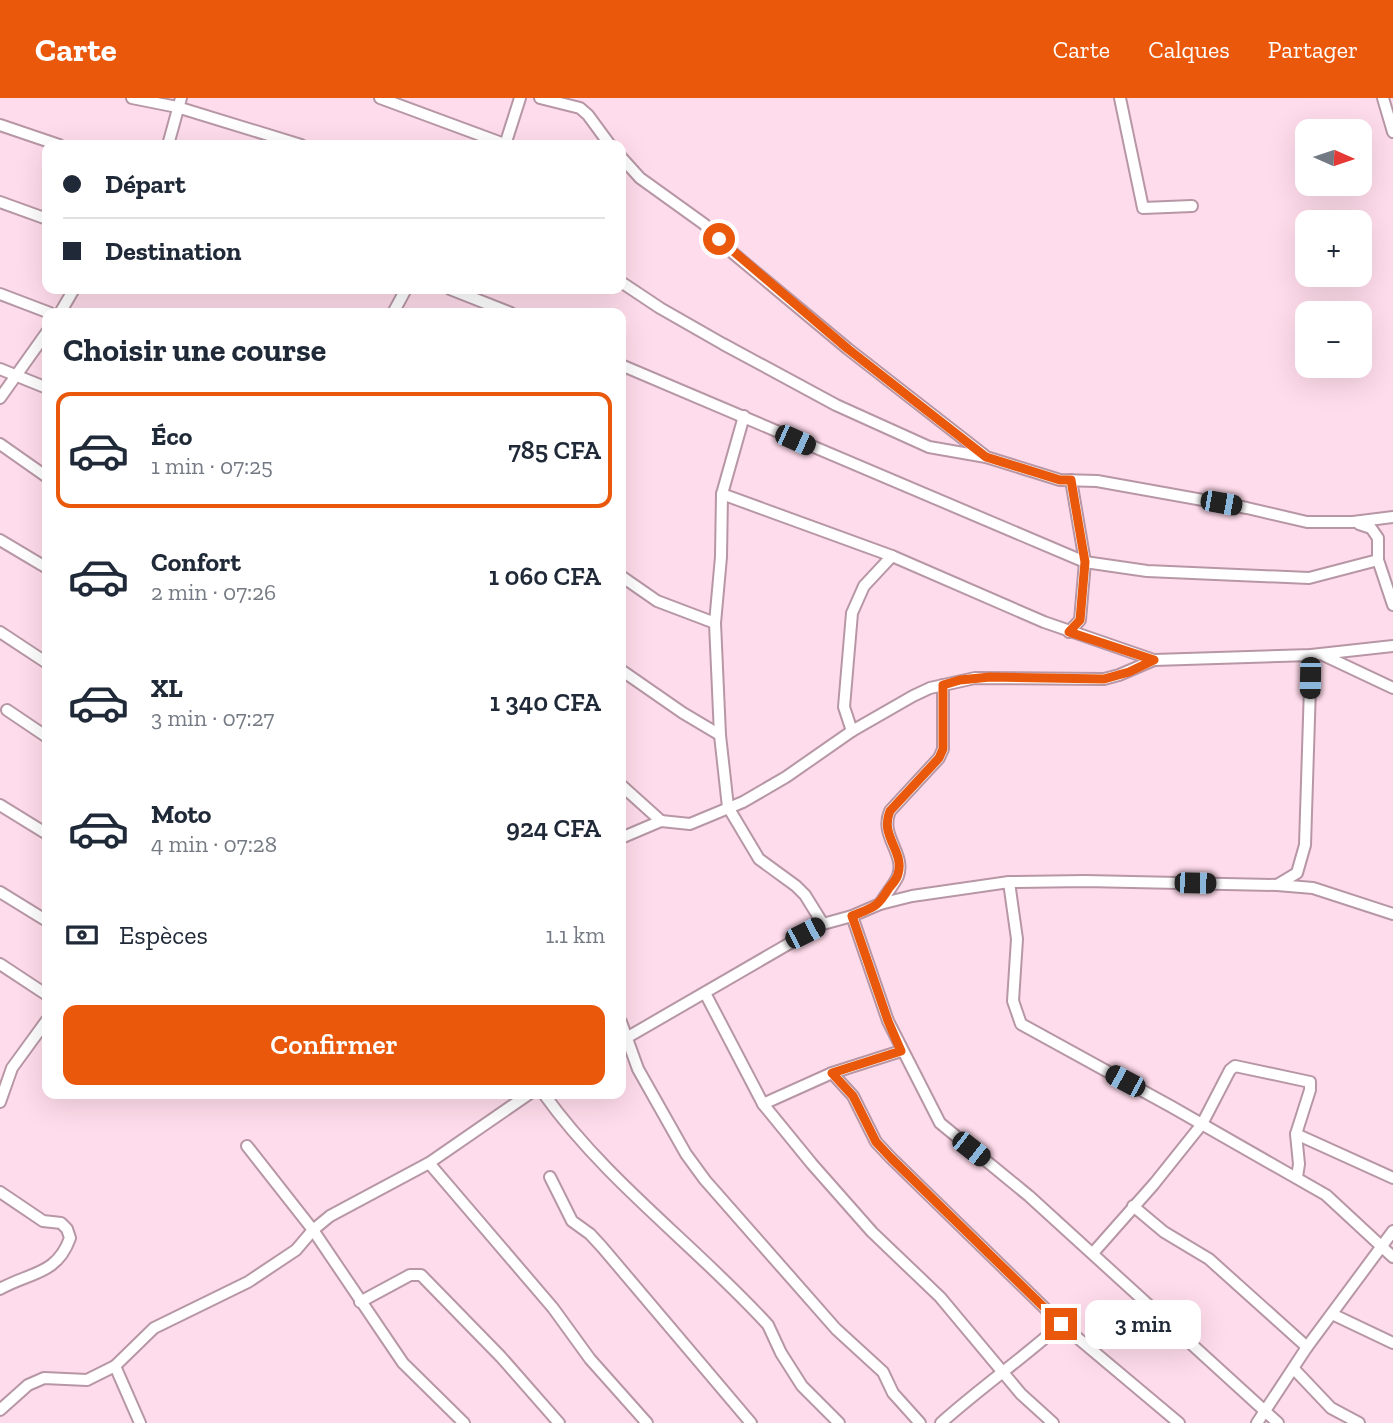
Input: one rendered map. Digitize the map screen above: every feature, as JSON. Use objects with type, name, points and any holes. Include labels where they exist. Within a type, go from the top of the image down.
[{"type":"street","points":[[132,98],[179,102],[287,140]]},
{"type":"street","points":[[380,98],[493,140]]},
{"type":"street","points":[[507,140],[520,98]]},
{"type":"street","points":[[540,98],[580,108],[606,140]]},
{"type":"street","points":[[1120,98],[1143,208],[1192,206]]},
{"type":"street","points":[[1383,98],[1393,132]]},
{"type":"street","points":[[169,140],[179,102]]},
{"type":"street","points":[[0,125],[44,140]]},
{"type":"street","points":[[626,163],[640,178],[704,224],[734,254],[848,349],[986,457]]},
{"type":"street","points":[[0,202],[42,217]]},
{"type":"street","points":[[626,285],[702,332],[836,405],[929,447],[986,457],[1060,480],[1109,483],[1247,508],[1307,522],[1353,522],[1393,517]]},
{"type":"street","points":[[0,294],[42,310]]},
{"type":"street","points":[[463,294],[498,308]]},
{"type":"street","points":[[0,398],[42,339]]},
{"type":"street","points":[[626,367],[1085,562],[1147,571],[1309,578],[1378,560]]},
{"type":"street","points":[[0,369],[42,386]]},
{"type":"street","points":[[744,416],[722,494],[721,557],[715,623],[720,735],[728,807],[759,859],[805,895],[822,924]]},
{"type":"street","points":[[0,444],[42,473]]},
{"type":"street","points":[[1069,632],[1080,620],[1085,562],[1071,480]]},
{"type":"street","points":[[722,494],[892,556],[1069,632],[1154,660],[1315,655],[1393,646]]},
{"type":"street","points":[[1353,522],[1371,528],[1378,538],[1378,560],[1393,605]]},
{"type":"street","points":[[0,540],[42,565]]},
{"type":"street","points":[[852,731],[844,707],[852,613],[864,586],[892,556]]},
{"type":"street","points":[[626,579],[657,601],[715,623]]},
{"type":"street","points":[[0,632],[42,660]]},
{"type":"street","points":[[1315,655],[1393,688]]},
{"type":"street","points":[[1277,885],[1297,873],[1305,845],[1315,655]]},
{"type":"street","points":[[626,836],[661,821],[690,824],[728,807],[786,778],[852,731],[913,696],[943,685],[975,678],[998,677],[1104,679],[1129,672],[1154,660]]},
{"type":"street","points":[[626,673],[720,735]]},
{"type":"street","points":[[880,904],[897,877],[899,867],[886,826],[890,811],[939,758],[943,749],[943,685]]},
{"type":"street","points":[[7,710],[42,734]]},
{"type":"street","points":[[626,790],[661,821]]},
{"type":"street","points":[[0,805],[42,831]]},
{"type":"street","points":[[1009,882],[1017,939],[1013,1001],[1021,1024],[1326,1195],[1393,1257]]},
{"type":"street","points":[[626,1038],[822,924],[852,916],[880,904],[946,890],[1009,882],[1277,885],[1313,888],[1393,914]]},
{"type":"street","points":[[0,892],[42,918]]},
{"type":"street","points":[[852,916],[888,1021],[940,1123],[1029,1196],[1278,1423]]},
{"type":"street","points":[[0,964],[42,992]]},
{"type":"street","points":[[705,993],[763,1104],[872,1232],[940,1297],[1021,1395],[1053,1423]]},
{"type":"street","points":[[0,1102],[12,1068],[42,1027]]},
{"type":"street","points":[[626,1041],[686,1154],[705,1180],[836,1329],[883,1372],[893,1392],[920,1423]]},
{"type":"street","points":[[763,1104],[832,1073],[901,1051]]},
{"type":"street","points":[[1093,1253],[1202,1124],[1230,1070],[1235,1066],[1241,1065],[1310,1082],[1296,1134],[1299,1164],[1297,1177]]},
{"type":"street","points":[[0,1068],[12,1068]]},
{"type":"street","points":[[832,1073],[853,1096],[876,1142],[891,1158],[1061,1324],[1179,1423]]},
{"type":"street","points":[[0,1410],[28,1385],[44,1378],[87,1380],[115,1366],[154,1328],[248,1282],[296,1250],[313,1230],[330,1216],[429,1163],[522,1099]]},
{"type":"street","points":[[548,1099],[565,1124],[596,1157],[768,1325],[781,1353],[802,1386],[839,1423]]},
{"type":"street","points":[[1296,1134],[1393,1178]]},
{"type":"street","points":[[247,1146],[313,1230],[403,1363],[464,1423]]},
{"type":"street","points":[[429,1163],[553,1308],[590,1359],[647,1423]]},
{"type":"street","points":[[550,1177],[572,1221],[602,1247],[751,1423]]},
{"type":"street","points":[[0,1192],[43,1221],[61,1223],[70,1238],[61,1258],[44,1271],[13,1281],[0,1289]]},
{"type":"street","points":[[1133,1206],[1164,1232],[1209,1259],[1307,1347]]},
{"type":"street","points":[[1257,1423],[1307,1347],[1393,1231]]},
{"type":"street","points":[[360,1302],[411,1275],[421,1275],[501,1357],[559,1423]]},
{"type":"street","points":[[1332,1314],[1393,1343]]},
{"type":"street","points":[[941,1423],[1061,1324]]},
{"type":"street","points":[[115,1366],[140,1423]]},
{"type":"street","points":[[1294,1369],[1331,1408],[1359,1423]]},
{"type":"route","points":[[719,239],[848,349],[986,457],[1060,480],[1071,480],[1085,562],[1080,620],[1069,632],[1154,660],[1129,672],[1104,679],[990,677],[943,685],[943,749],[939,758],[890,811],[887,819],[886,826],[898,857],[897,877],[880,904],[852,916],[901,1051],[832,1073],[853,1096],[876,1142],[1061,1324]]}]
